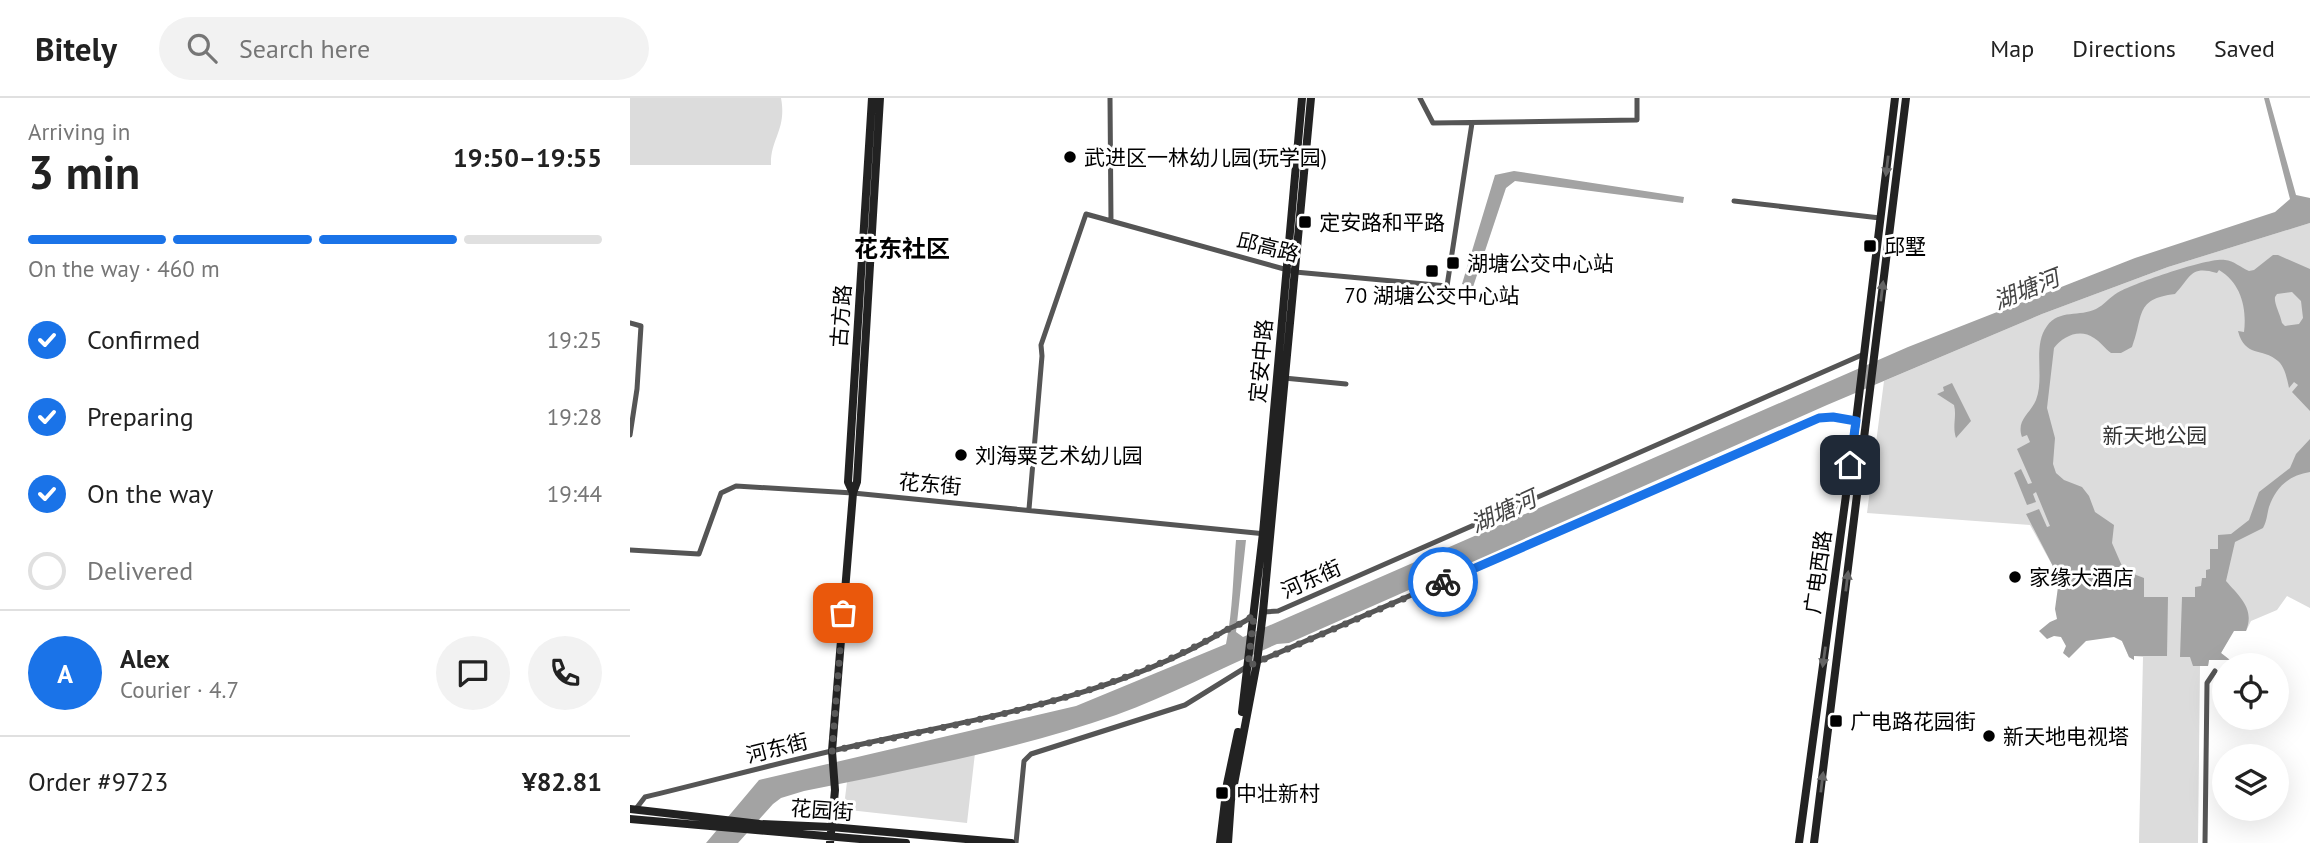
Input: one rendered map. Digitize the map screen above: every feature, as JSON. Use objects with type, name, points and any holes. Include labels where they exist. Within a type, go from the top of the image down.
[{"type":"main road","name":"古方路","points":[[853,493],[848,482],[872,98]]},
{"type":"main road","name":"古方路","points":[[830,836],[835,790],[833,755],[853,493],[857,482],[880,98]]},
{"type":"main road","name":"定安中路","points":[[1291,271],[1302,98]]},
{"type":"main road","name":"定安中路","points":[[1254,621],[1266,534],[1291,271],[1311,98]]},
{"type":"main road","name":"广电西路","points":[[1799,843],[1856,421],[1895,98]]},
{"type":"main road","name":"广电西路","points":[[1814,843],[1906,98]]},
{"type":"main road","name":"定安中路","points":[[1254,621],[1263,612],[1266,534]]},
{"type":"main road","points":[[1228,843],[1231,800],[1253,661],[1254,621]]},
{"type":"main road","points":[[1220,843],[1227,784],[1253,661]]},
{"type":"main road","name":"花园街","points":[[633,809],[754,831],[906,843]]},
{"type":"main road","name":"花园街","points":[[630,819],[760,824],[830,836],[1014,843]]},
{"type":"street","points":[[1110,98],[1111,221]]},
{"type":"street","points":[[1420,98],[1433,123],[1637,120],[1637,98]]},
{"type":"street","name":"邱高路","points":[[1030,509],[1041,345],[1086,214],[1291,271],[1447,286],[1472,123]]},
{"type":"street","points":[[1734,201],[1880,218]]},
{"type":"street","points":[[630,323],[641,326],[637,389],[630,435]]},
{"type":"street","name":"河东街","points":[[1263,612],[1278,611],[1290,606],[1863,359]]},
{"type":"street","points":[[1281,378],[1346,384]]},
{"type":"street","points":[[1014,843],[1024,761],[1031,754],[1185,705],[1253,661],[1819,418],[1833,417],[1856,421]]},
{"type":"street","name":"花东街","points":[[630,550],[699,554],[721,494],[736,486],[853,493],[1030,509],[1266,534]]},
{"type":"street","name":"河东街","points":[[633,809],[645,797],[833,755],[1086,693],[1197,648],[1224,631],[1254,621]]},
{"type":"street","points":[[2205,843],[2207,683],[2212,676]]},
{"type":"green space","points":[[630,98],[781,98],[782,118],[771,165],[630,165]]},
{"type":"green space","name":"新天地公园","points":[[2310,223],[2310,608],[2287,596],[2277,610],[2251,621],[2246,631],[2233,631],[2221,653],[2212,653],[2208,666],[2200,666],[2198,843],[2139,843],[2143,657],[2134,656],[2134,660],[2129,657],[2122,641],[2058,587],[2056,572],[2030,525],[1867,513],[1884,381],[2042,314],[2168,267]]},
{"type":"green space","points":[[975,753],[967,823],[849,810],[844,806],[847,782]]},
{"type":"shaded area","points":[[2264,98],[2269,98],[2296,195],[2310,198],[2310,223],[2168,267],[2042,314],[1827,405],[1289,643],[1277,644],[1116,715],[1000,749],[781,798],[738,843],[706,843],[759,780],[1076,706],[1226,644],[1236,540],[1246,540],[1236,632],[1243,637],[1908,347],[2135,258],[2275,212],[2290,199]]},
{"type":"shaded area","points":[[1514,171],[1684,197],[1683,203],[1515,181],[1506,188],[1473,287],[1462,284],[1495,175]]},
{"type":"shaded area","points":[[2273,255],[2310,269],[2310,411],[2292,392],[2298,385],[2294,382],[2289,388],[2284,370],[2278,361],[2250,349],[2241,339],[2238,331],[2244,332],[2245,323],[2241,297],[2233,282],[2219,270],[2217,273],[2196,272],[2175,294],[2162,296],[2147,305],[2140,318],[2132,347],[2121,353],[2111,353],[2089,335],[2083,334],[2067,337],[2054,348],[2047,408],[2055,438],[2053,464],[2056,473],[2064,480],[2082,487],[2095,512],[2114,525],[2112,543],[2122,566],[2119,571],[2126,577],[2131,573],[2144,578],[2144,597],[2168,597],[2167,656],[2134,656],[2134,660],[2129,657],[2122,641],[2114,637],[2086,641],[2069,658],[2063,653],[2066,646],[2061,637],[2047,639],[2039,631],[2057,619],[2055,609],[2058,587],[2056,572],[2026,514],[2039,509],[2047,527],[2050,526],[2036,492],[2033,494],[2036,502],[2027,505],[2014,473],[2021,469],[2028,484],[2032,483],[2017,449],[2030,442],[2027,435],[2022,437],[2021,426],[2036,400],[2043,334],[2057,317],[2096,309],[2125,289],[2188,267],[2225,260],[2249,271]],"holes":[[[2292,292],[2301,301],[2303,318],[2299,324],[2285,326],[2275,297],[2277,294]]]},
{"type":"shaded area","points":[[1952,383],[1971,421],[1956,438],[1954,405],[1937,394]]},
{"type":"shaded area","points":[[2310,439],[2310,472],[2284,483],[2272,500],[2263,528],[2235,542],[2226,581],[2245,604],[2249,616],[2246,631],[2234,631],[2221,653],[2212,653],[2208,666],[2193,666],[2190,657],[2180,657],[2182,597],[2195,597],[2195,587],[2201,586],[2202,578],[2206,578],[2206,570],[2210,569],[2210,549],[2218,549],[2218,535],[2231,534],[2249,520],[2259,492],[2290,468],[2296,454]]},
{"type":"way so far","points":[[843,613],[832,751],[1086,693],[1197,648],[1224,631],[1248,621],[1254,614],[1248,666],[1443,582]]},
{"type":"place","name":"武进区一林幼儿园(玩学园)","points":[[1070,157]]},
{"type":"place","name":"定安路和平路","points":[[1305,222]]},
{"type":"place","name":"邱墅","points":[[1870,246]]},
{"type":"place","name":"湖塘公交中心站","points":[[1453,263]]},
{"type":"place","name":"70 湖塘公交中心站","points":[[1432,271]]},
{"type":"place","name":"刘海粟艺术幼儿园","points":[[961,455]]},
{"type":"place","name":"家缘大酒店","points":[[2015,577]]},
{"type":"place","name":"广电路花园街","points":[[1836,721]]},
{"type":"place","name":"新天地电视塔","points":[[1989,736]]},
{"type":"place","name":"中壮新村","points":[[1222,793]]},
{"type":"district","name":"花东社区","points":[[902,248]]},
{"type":"route","points":[[1443,582],[1819,418],[1833,417],[1856,421],[1850,465]]},
{"type":"water label","name":"湖塘河","points":[[2026,289]]},
{"type":"water label","name":"湖塘河","points":[[1503,511]]}]
